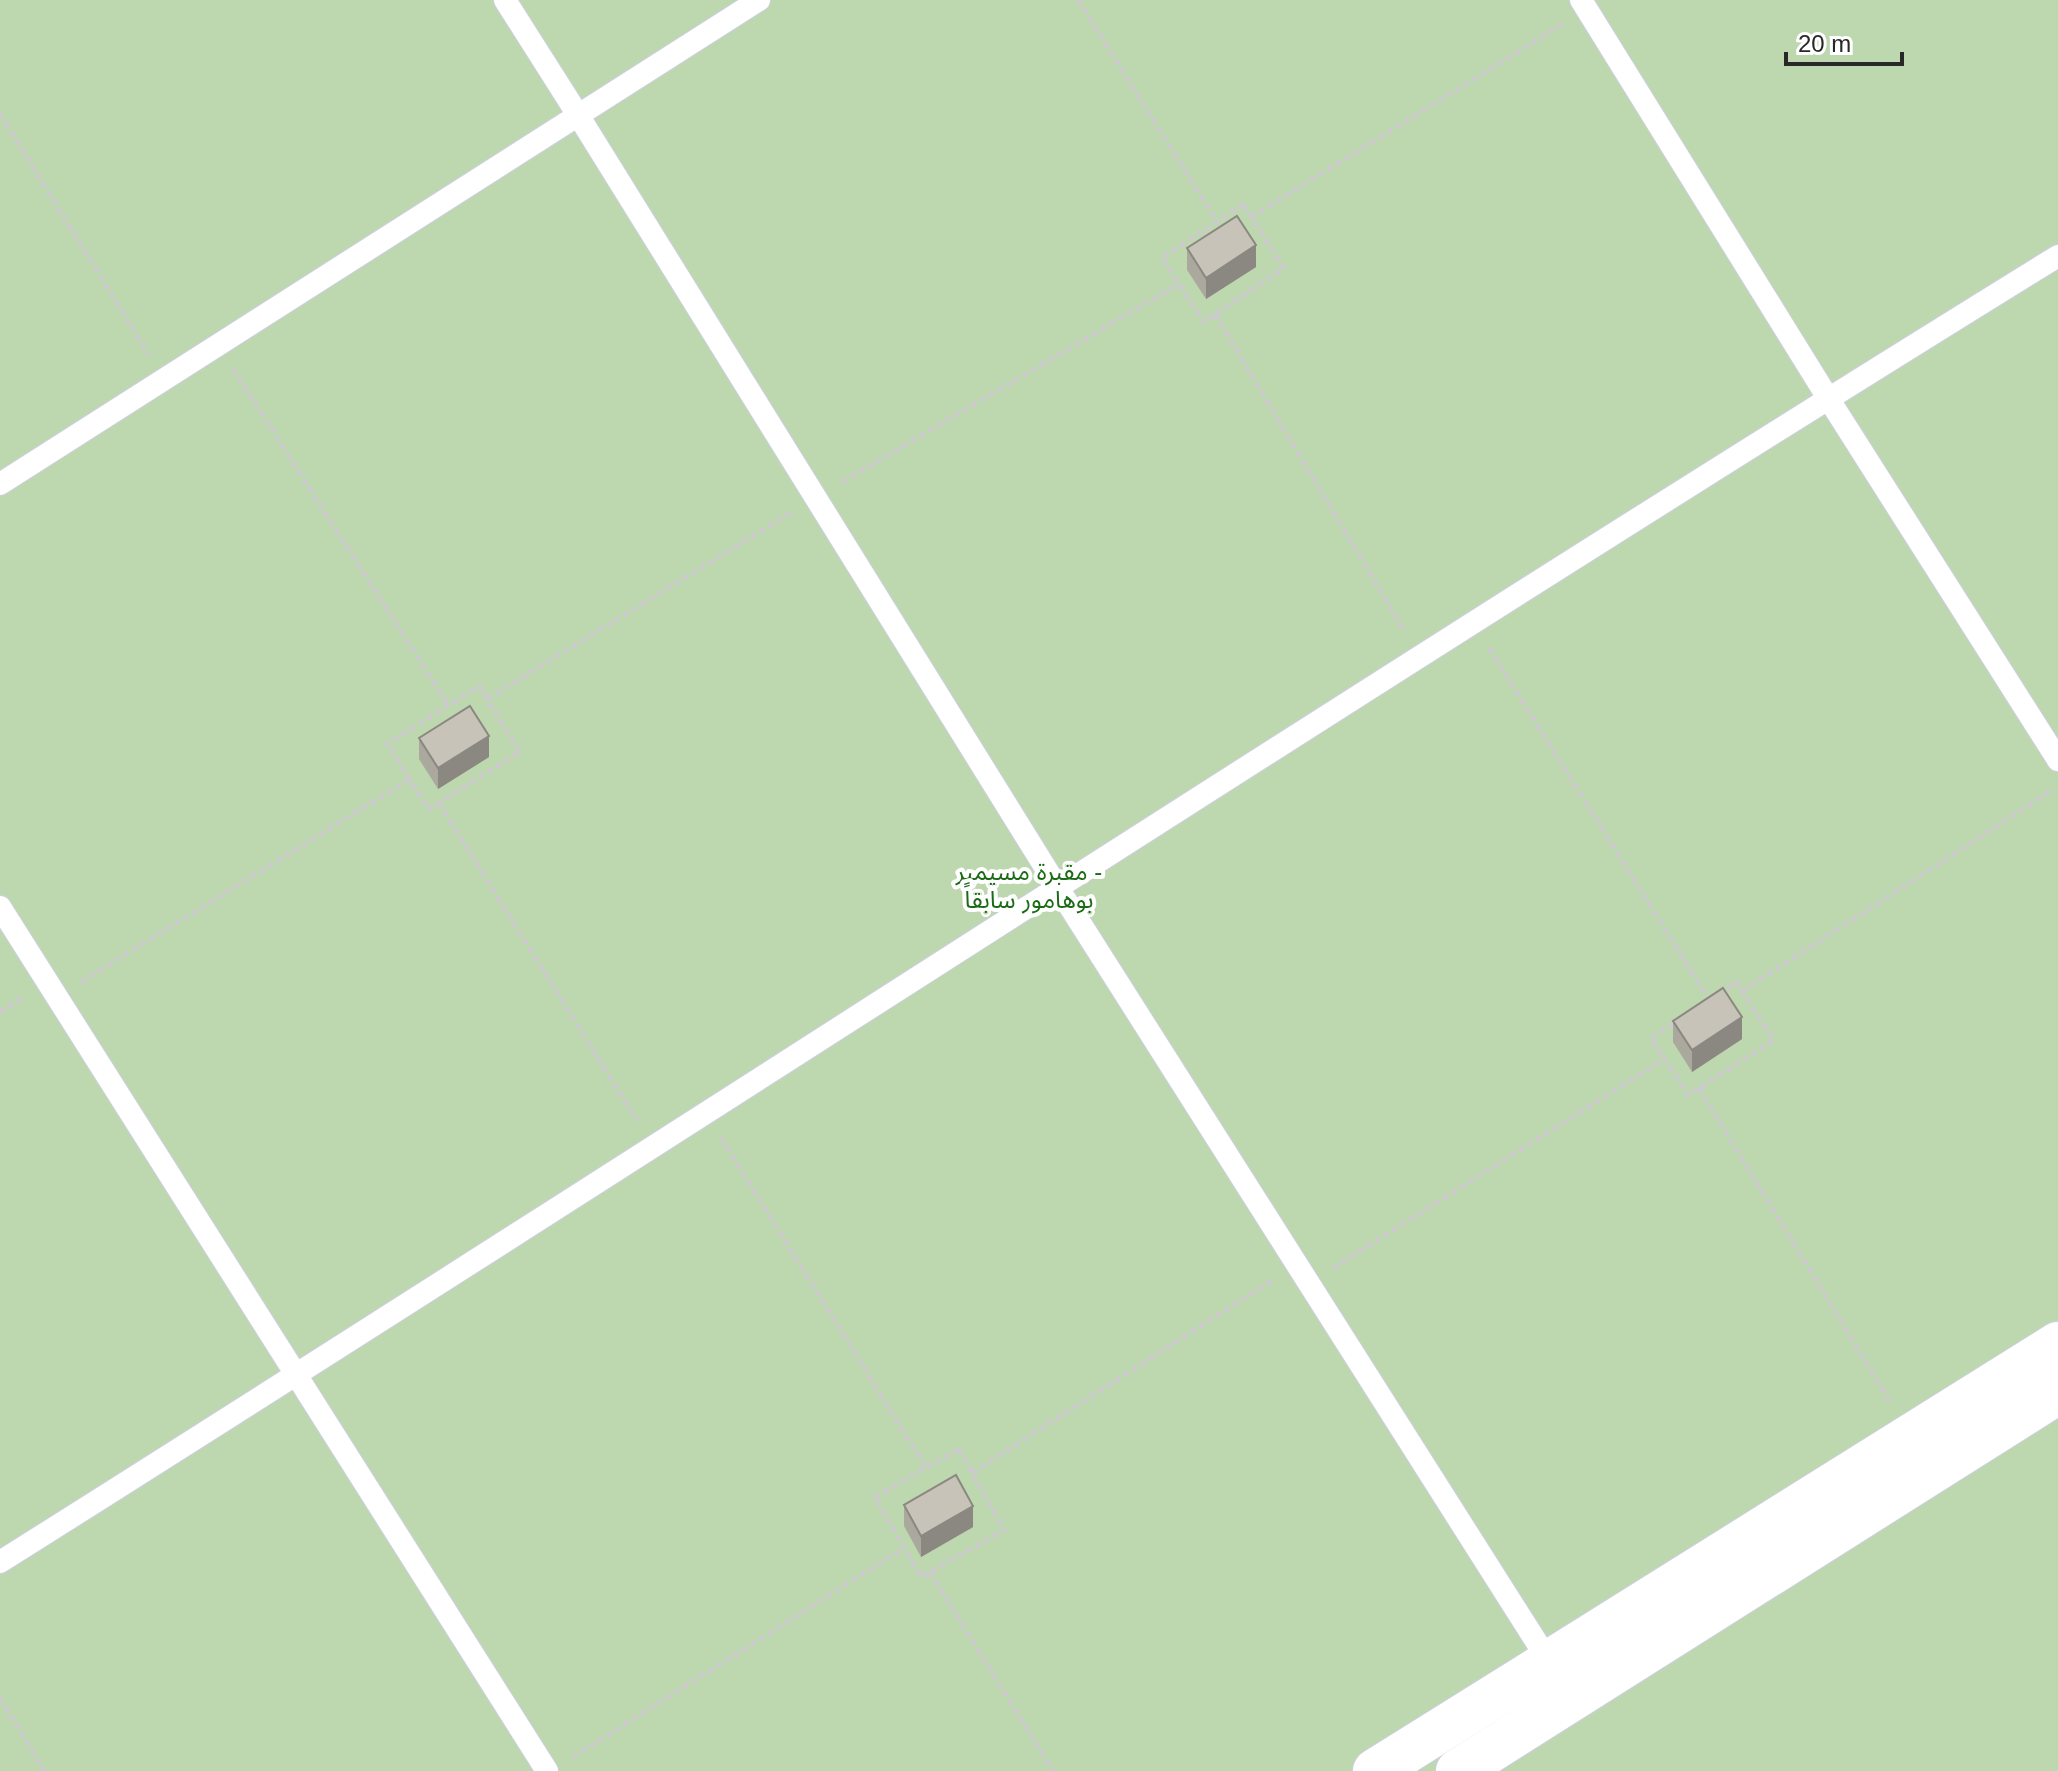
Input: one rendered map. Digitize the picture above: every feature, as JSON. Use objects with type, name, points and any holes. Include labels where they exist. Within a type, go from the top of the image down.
[{"type":"street","points":[[1471,1748],[1549,1662],[2058,1344]]},
{"type":"street","points":[[1375,1771],[1471,1748],[1573,1699],[2058,1392]]},
{"type":"lane","points":[[505,0],[1058,888],[1573,1699]]},
{"type":"lane","points":[[0,484],[759,0]]},
{"type":"lane","points":[[1584,5],[2058,760]]},
{"type":"lane","points":[[0,1562],[1828,398],[2058,256]]},
{"type":"lane","points":[[0,907],[298,1374],[555,1767]]},
{"type":"path","points":[[1078,0],[1217,222]]},
{"type":"path","points":[[1251,217],[1584,5]]},
{"type":"path","points":[[0,114],[164,379]]},
{"type":"path","points":[[1243,205],[1284,268],[1204,322],[1162,258],[1217,222],[1243,205]]},
{"type":"path","points":[[487,699],[815,498],[1179,284]]},
{"type":"path","points":[[1215,314],[1420,658]]},
{"type":"path","points":[[218,345],[448,705]]},
{"type":"path","points":[[1474,624],[1709,1000]]},
{"type":"path","points":[[479,686],[520,752],[429,809],[387,744],[448,705],[479,686]]},
{"type":"path","points":[[58,996],[410,779]]},
{"type":"path","points":[[1742,991],[2058,786]]},
{"type":"path","points":[[439,803],[653,1147]]},
{"type":"path","points":[[1736,982],[1774,1040],[1688,1095],[1651,1038],[1709,1000],[1736,982]]},
{"type":"path","points":[[972,1473],[1664,1059]]},
{"type":"path","points":[[1699,1088],[1910,1436]]},
{"type":"path","points":[[706,1113],[926,1468]]},
{"type":"path","points":[[959,1449],[1004,1530],[921,1577],[875,1497],[926,1468],[959,1449]]},
{"type":"path","points":[[555,1767],[904,1548]]},
{"type":"path","points":[[930,1572],[1053,1771]]},
{"type":"path","points":[[0,1698],[44,1771]]},
{"type":"green space","name":"مقبرة مسيمير - بوهامور سابقاً","points":[[0,0],[2058,0],[2058,1771],[0,1771]]},
{"type":"building","points":[[1237,216],[1256,245],[1206,278],[1187,248]]},
{"type":"building","points":[[470,706],[489,736],[438,768],[419,738]]},
{"type":"building","points":[[1723,988],[1742,1017],[1692,1050],[1673,1021]]},
{"type":"building","points":[[956,1475],[973,1506],[921,1536],[904,1505]]}]
